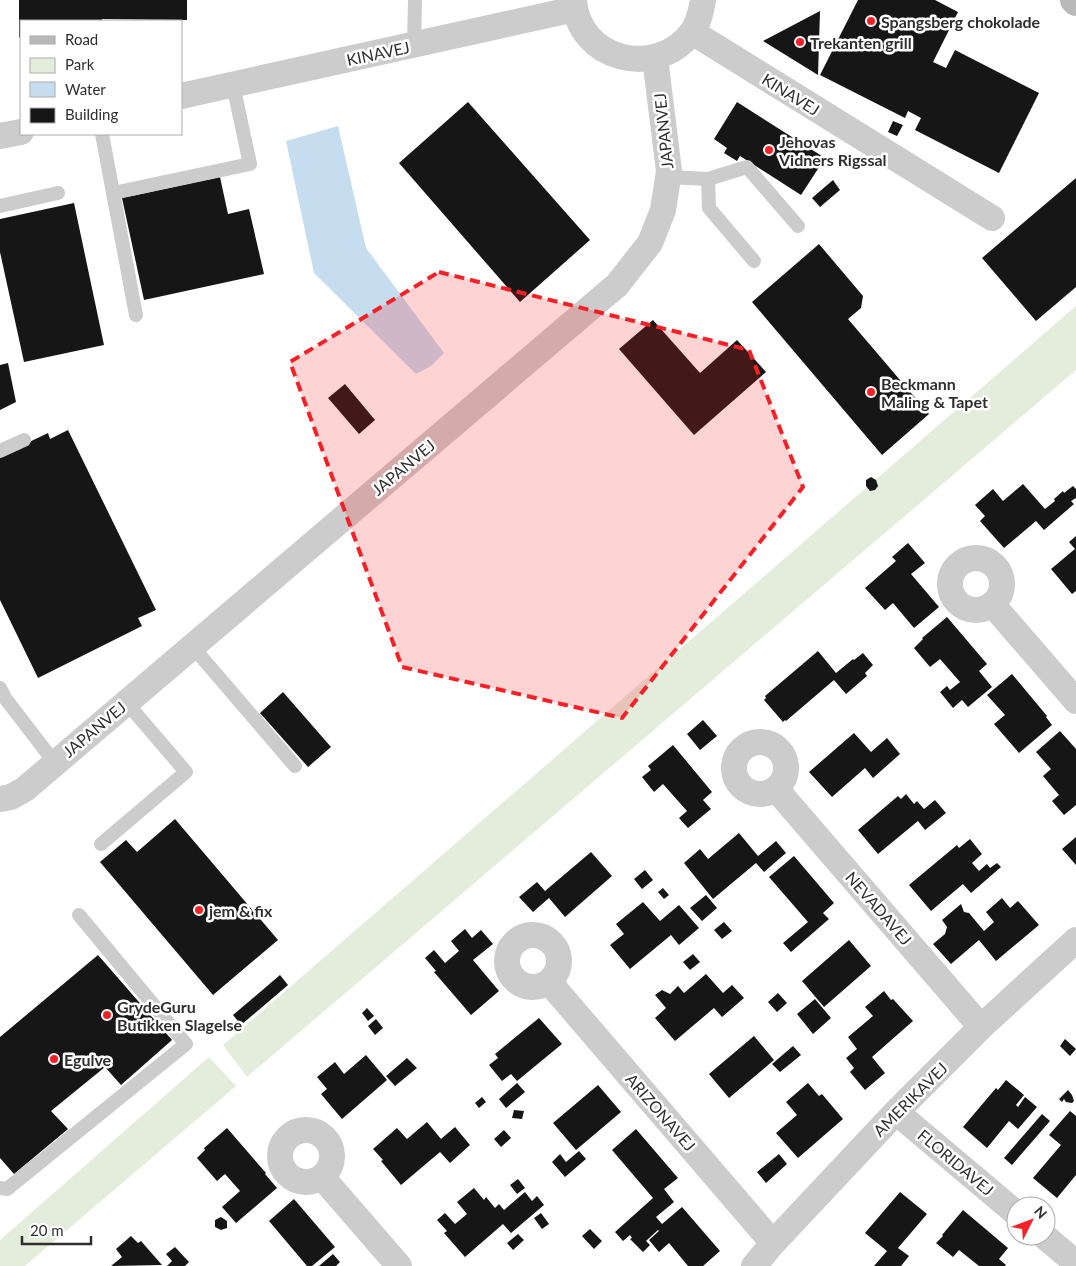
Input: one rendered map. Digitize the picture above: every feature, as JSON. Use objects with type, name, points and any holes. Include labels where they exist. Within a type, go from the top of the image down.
[{"type":"street","points":[[575,5],[583,28],[596,44],[614,55],[635,60],[655,58],[676,48],[692,32],[700,16],[703,0]]},
{"type":"street","name":"KINAVEJ","points":[[182,96],[414,45],[575,5]]},
{"type":"street","name":"KINAVEJ","points":[[692,32],[992,218]]},
{"type":"street","name":"JAPANVEJ","points":[[0,799],[25,789],[617,285],[650,243],[663,210],[669,171],[655,58]]},
{"type":"street","points":[[0,136],[20,132]]},
{"type":"street","points":[[992,604],[1076,701]]},
{"type":"street","name":"NEVADAVEJ","points":[[776,789],[981,1028]]},
{"type":"street","name":"AMERIKAVEJ","points":[[754,1266],[896,1112],[981,1028],[1076,940]]},
{"type":"street","name":"ARIZONAVEJ","points":[[549,982],[774,1243]]},
{"type":"street","name":"FLORIDAVEJ","points":[[896,1112],[1006,1205]]},
{"type":"street","points":[[322,1177],[399,1266]]},
{"type":"street","points":[[1056,1246],[1076,1262]]},
{"type":"lane","points":[[414,45],[415,0]]},
{"type":"lane","points":[[113,193],[250,164],[233,85]]},
{"type":"lane","points":[[102,135],[136,315]]},
{"type":"lane","points":[[668,177],[708,179],[747,167],[798,226]]},
{"type":"lane","points":[[708,179],[709,208],[754,261]]},
{"type":"lane","points":[[0,206],[58,193]]},
{"type":"lane","points":[[0,451],[24,440]]},
{"type":"lane","points":[[192,646],[295,766]]},
{"type":"lane","points":[[0,688],[5,698],[55,763]]},
{"type":"lane","points":[[101,844],[186,772],[126,702]]},
{"type":"lane","points":[[0,1188],[8,1189],[186,1044],[79,915]]},
{"type":"highlighted area","points":[[439,272],[749,350],[803,487],[622,718],[402,667],[290,362]]},
{"type":"green space","points":[[1076,306],[1076,370],[247,1077],[223,1045]]},
{"type":"green space","points":[[209,1057],[236,1086],[25,1266],[0,1266],[0,1240]]},
{"type":"water","points":[[338,126],[366,248],[444,353],[431,366],[416,374],[314,273],[286,141]]},
{"type":"building","points":[[19,0],[187,0],[187,20],[20,20],[19,37]]},
{"type":"building","points":[[858,0],[935,0],[958,12],[933,62],[946,68],[955,50],[1039,93],[999,173],[915,130],[921,118],[908,111],[905,118],[820,75]]},
{"type":"building","points":[[820,11],[818,75],[763,41]]},
{"type":"building","points":[[468,102],[590,240],[520,302],[399,163]]},
{"type":"building","name":"Jehovas Vidners Rigssal","points":[[737,102],[825,158],[801,195],[740,156],[737,161],[724,153],[727,148],[714,139]]},
{"type":"building","points":[[893,121],[903,125],[897,136],[888,132]]},
{"type":"building","points":[[220,177],[228,214],[249,209],[264,274],[144,300],[122,198]]},
{"type":"building","points":[[1076,178],[1076,287],[1036,321],[982,258]]},
{"type":"building","points":[[833,180],[840,190],[820,207],[812,198]]},
{"type":"building","points":[[74,203],[104,345],[24,362],[0,252],[0,219]]},
{"type":"building","points":[[819,244],[863,296],[861,308],[848,319],[929,414],[882,455],[752,302]]},
{"type":"building","points":[[653,320],[700,373],[737,340],[766,372],[694,435],[619,349]]},
{"type":"building","points":[[8,363],[16,402],[0,410],[0,365]]},
{"type":"building","points":[[345,384],[375,420],[359,434],[328,398]]},
{"type":"building","points":[[68,430],[156,610],[138,618],[142,626],[38,678],[0,600],[0,456],[48,433],[50,439]]},
{"type":"building","points":[[871,477],[876,480],[878,486],[875,490],[870,491],[866,486],[866,480]]},
{"type":"building","points":[[1023,484],[1045,509],[1063,491],[1064,493],[1073,486],[1076,489],[1076,498],[1071,501],[1074,504],[1044,530],[1036,521],[1004,548],[980,521],[985,516],[975,505],[993,489],[1003,501]]},
{"type":"building","points":[[1076,536],[1076,591],[1072,594],[1051,569],[1075,549],[1069,542]]},
{"type":"building","points":[[908,543],[925,563],[911,574],[939,607],[914,628],[893,603],[885,610],[865,588],[896,561],[892,557]]},
{"type":"building","points":[[947,617],[987,664],[979,671],[992,687],[968,707],[962,700],[953,708],[940,692],[947,686],[950,690],[960,682],[940,659],[930,667],[914,648],[922,638]]},
{"type":"building","points":[[818,651],[836,673],[863,653],[873,665],[865,673],[867,676],[846,694],[834,680],[783,722],[764,700],[765,696]]},
{"type":"building","points":[[1012,674],[1047,716],[1052,725],[1019,753],[994,724],[1005,715],[987,695]]},
{"type":"building","points":[[283,692],[331,747],[308,767],[260,713]]},
{"type":"building","points":[[703,720],[717,736],[700,750],[687,734]]},
{"type":"building","points":[[1060,731],[1076,749],[1076,805],[1064,815],[1052,801],[1059,795],[1043,776],[1051,769],[1036,752]]},
{"type":"building","points":[[854,733],[871,752],[887,738],[900,754],[873,778],[865,768],[832,797],[809,772]]},
{"type":"building","points":[[673,745],[712,792],[703,800],[711,809],[688,828],[679,818],[687,811],[663,784],[654,792],[642,777],[651,770],[648,766]]},
{"type":"building","points":[[906,794],[914,804],[917,801],[924,809],[935,800],[946,813],[925,830],[918,821],[878,854],[858,830],[898,796],[901,799]]},
{"type":"building","points":[[175,819],[278,940],[213,995],[100,862],[126,840],[137,852]]},
{"type":"building","points":[[739,833],[758,856],[776,841],[786,853],[764,872],[756,863],[713,899],[684,863],[700,849],[708,859]]},
{"type":"building","points":[[1076,837],[1076,865],[1062,849]]},
{"type":"building","points":[[970,839],[982,854],[972,863],[979,871],[987,864],[990,868],[997,863],[1001,867],[971,893],[963,884],[931,911],[909,885],[957,845],[959,848]]},
{"type":"building","points":[[591,852],[612,876],[565,917],[549,898],[533,912],[519,897],[537,882],[545,891]]},
{"type":"building","points":[[794,856],[834,903],[823,913],[829,919],[791,952],[783,943],[808,922],[769,877]]},
{"type":"building","points":[[645,870],[653,880],[642,889],[634,879]]},
{"type":"building","points":[[663,888],[669,895],[664,899],[658,892]]},
{"type":"building","points":[[706,895],[717,908],[702,921],[690,908]]},
{"type":"building","points":[[1002,898],[1010,908],[1018,901],[1039,925],[996,961],[979,940],[951,964],[933,944],[945,934],[947,927],[942,920],[961,904],[964,912],[969,913],[984,931],[994,922],[986,912]]},
{"type":"building","points":[[643,902],[660,921],[679,905],[699,928],[679,945],[671,935],[630,969],[610,945],[624,934],[616,924]]},
{"type":"building","points":[[724,922],[732,931],[722,939],[714,930]]},
{"type":"building","points":[[465,929],[472,938],[481,930],[493,944],[473,960],[499,991],[471,1015],[434,972],[436,971],[425,958],[434,950],[445,963],[459,951],[451,941]]},
{"type":"building","points":[[849,940],[871,966],[824,1007],[802,981]]},
{"type":"building","points":[[693,954],[700,962],[690,970],[683,962]]},
{"type":"building","points":[[98,955],[172,1040],[121,1085],[105,1067],[51,1111],[68,1129],[14,1174],[0,1158],[0,1037]]},
{"type":"building","points":[[706,974],[723,993],[732,985],[744,998],[722,1017],[714,1008],[675,1041],[655,1018],[666,1008],[655,995],[662,990],[670,994],[678,986],[684,993]]},
{"type":"building","points":[[280,975],[288,985],[241,1025],[233,1015]]},
{"type":"building","points":[[884,991],[913,1021],[872,1057],[885,1073],[865,1090],[850,1072],[854,1068],[846,1058],[857,1049],[848,1037],[873,1016],[865,1007]]},
{"type":"building","points":[[778,993],[787,1003],[777,1012],[768,1002]]},
{"type":"building","points":[[815,999],[831,1018],[813,1034],[797,1014]]},
{"type":"building","points":[[367,1008],[374,1016],[368,1021],[362,1013]]},
{"type":"building","points":[[539,1018],[562,1044],[517,1081],[511,1074],[502,1081],[489,1065],[498,1058],[495,1054]]},
{"type":"building","points":[[376,1019],[383,1028],[375,1035],[368,1026]]},
{"type":"building","points":[[754,1036],[774,1060],[729,1098],[709,1074]]},
{"type":"building","points":[[1065,1039],[1076,1049],[1070,1056],[1060,1046]]},
{"type":"building","points":[[793,1046],[801,1055],[780,1072],[772,1064]]},
{"type":"building","points":[[366,1055],[387,1080],[342,1119],[321,1094],[327,1089],[317,1077],[335,1062],[344,1074]]},
{"type":"building","points":[[407,1058],[417,1068],[395,1086],[386,1076]]},
{"type":"building","points":[[1006,1080],[1024,1095],[1016,1105],[1018,1107],[1025,1097],[1037,1107],[1018,1129],[1009,1121],[987,1148],[963,1127],[996,1088],[998,1090]]},
{"type":"building","points":[[517,1083],[525,1092],[506,1108],[499,1099]]},
{"type":"building","points":[[808,1083],[819,1096],[822,1094],[843,1119],[798,1158],[776,1133],[797,1115],[786,1102]]},
{"type":"building","points":[[598,1085],[621,1112],[576,1150],[553,1123]]},
{"type":"building","points":[[1068,1090],[1074,1101],[1072,1103],[1066,1102],[1064,1099],[1062,1102],[1059,1099]]},
{"type":"building","points":[[482,1097],[486,1102],[479,1108],[475,1103]]},
{"type":"building","points":[[514,1110],[524,1111],[522,1119],[512,1118]]},
{"type":"building","points":[[1070,1111],[1076,1116],[1076,1175],[1057,1198],[1033,1178],[1061,1145],[1049,1135]]},
{"type":"building","points":[[1042,1114],[1050,1121],[1012,1165],[1004,1158]]},
{"type":"building","points":[[427,1122],[441,1139],[455,1127],[470,1145],[450,1163],[440,1152],[401,1185],[373,1149],[397,1128],[407,1139]]},
{"type":"building","points":[[227,1128],[277,1188],[236,1223],[222,1207],[240,1191],[225,1174],[217,1181],[197,1158],[205,1150],[204,1148]]},
{"type":"building","points":[[636,1129],[678,1178],[664,1189],[674,1202],[656,1217],[662,1224],[682,1207],[720,1251],[703,1266],[688,1266],[669,1243],[659,1252],[649,1240],[658,1230],[646,1241],[650,1245],[643,1252],[630,1239],[632,1238],[630,1235],[623,1241],[615,1232],[653,1198],[612,1150]]},
{"type":"building","points":[[504,1130],[511,1138],[501,1147],[494,1139]]},
{"type":"building","points":[[579,1151],[586,1159],[565,1177],[552,1162],[560,1154],[566,1162]]},
{"type":"building","points":[[779,1154],[787,1164],[766,1183],[757,1172]]},
{"type":"building","points":[[518,1179],[525,1188],[517,1194],[510,1185]]},
{"type":"building","points":[[474,1188],[484,1200],[486,1197],[495,1208],[499,1204],[504,1210],[525,1192],[532,1201],[537,1196],[544,1205],[511,1233],[503,1224],[465,1257],[444,1233],[447,1231],[437,1220],[445,1213],[455,1224],[467,1214],[457,1202]]},
{"type":"building","points":[[900,1192],[927,1214],[898,1248],[909,1256],[901,1266],[874,1266],[887,1251],[865,1233]]},
{"type":"building","points":[[294,1199],[335,1247],[312,1266],[307,1266],[269,1221]]},
{"type":"building","points":[[963,1210],[1008,1248],[999,1259],[1005,1266],[979,1266],[959,1250],[953,1257],[936,1243]]},
{"type":"building","points":[[541,1213],[549,1224],[542,1229],[534,1218]]},
{"type":"building","points":[[221,1217],[227,1221],[227,1228],[221,1230],[215,1227],[215,1220]]},
{"type":"building","points":[[590,1229],[602,1241],[594,1249],[582,1236]]},
{"type":"building","points":[[518,1234],[524,1240],[513,1250],[507,1243]]},
{"type":"building","points":[[131,1236],[138,1243],[141,1241],[162,1265],[111,1266],[122,1257],[116,1249]]},
{"type":"building","points":[[175,1247],[189,1262],[185,1266],[167,1266],[172,1261],[166,1254]]},
{"type":"building","points":[[333,1254],[340,1262],[336,1266],[319,1266]]},
{"type":"place","name":"Spangsberg chokolade","points":[[871,21]]},
{"type":"place","name":"Trekanten grill","points":[[800,42]]},
{"type":"place","name":"Jehovas Vidners Rigssal","points":[[769,150]]},
{"type":"place","name":"Beckmann Maling & Tapet","points":[[871,392]]},
{"type":"place","name":"jem & fix","points":[[199,910]]},
{"type":"place","name":"GrydeGuru Butikken Slagelse","points":[[107,1015]]},
{"type":"place","name":"Egulve","points":[[54,1059]]}]
